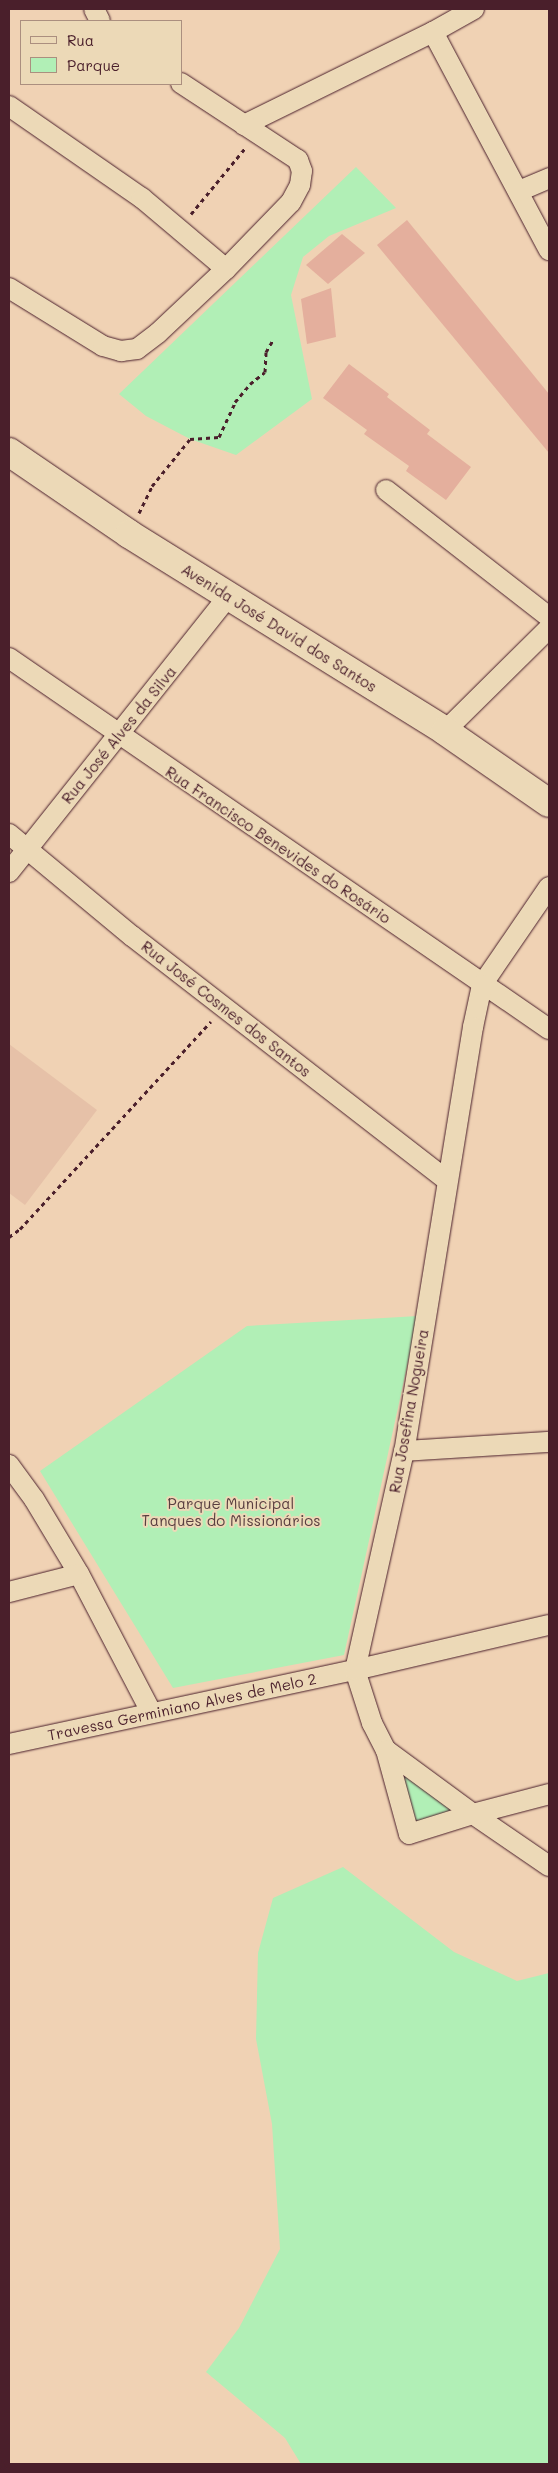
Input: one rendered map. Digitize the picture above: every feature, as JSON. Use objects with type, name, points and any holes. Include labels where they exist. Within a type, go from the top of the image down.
[{"type":"main road","name":"Avenida José David dos Santos","points":[[10,455],[228,597],[445,731],[549,802]]},
{"type":"street","points":[[251,129],[474,9]]},
{"type":"street","points":[[433,32],[549,250]]},
{"type":"street","points":[[11,293],[43,309],[103,346],[121,351],[137,350],[226,270],[291,202],[300,185],[302,171],[298,160],[182,84]]},
{"type":"street","points":[[9,106],[142,198],[177,230],[226,270]]},
{"type":"street","points":[[519,191],[549,178]]},
{"type":"street","points":[[386,490],[549,617]]},
{"type":"street","name":"Rua José Alves da Silva","points":[[9,872],[228,597]]},
{"type":"street","points":[[445,731],[549,628]]},
{"type":"street","name":"Rua Francisco Benevides do Rosário","points":[[9,658],[118,735],[549,1029]]},
{"type":"street","name":"Rua José Cosmes dos Santos","points":[[9,834],[26,850],[224,1008],[447,1180]]},
{"type":"street","name":"Rua Josefina Nogueira","points":[[355,1670],[404,1452],[447,1180],[482,984],[549,887]]},
{"type":"street","points":[[404,1452],[549,1442]]},
{"type":"street","points":[[9,1465],[34,1499],[79,1574],[151,1712]]},
{"type":"street","points":[[9,1592],[79,1574]]},
{"type":"street","name":"Travessa Germiniano Alves de Melo 2","points":[[9,1744],[151,1712],[355,1670],[549,1625]]},
{"type":"street","points":[[355,1670],[372,1723],[386,1750],[409,1834],[473,1814],[549,1794]]},
{"type":"street","points":[[386,1750],[473,1814],[549,1866]]},
{"type":"path","points":[[177,230],[251,129]]},
{"type":"path","points":[[129,534],[152,486],[190,439],[219,437],[235,402],[250,384],[265,372],[266,352],[273,340]]},
{"type":"path","points":[[9,1237],[20,1229],[224,1008]]},
{"type":"shaded area","points":[[9,1044],[97,1110],[25,1205],[9,1193]]},
{"type":"green space","points":[[356,167],[396,208],[329,236],[303,257],[291,295],[312,399],[236,455],[190,439],[146,416],[119,394]]},
{"type":"green space","name":"Parque Municipal Tanques do Missionários","points":[[418,1316],[344,1655],[173,1688],[40,1471],[247,1326]]},
{"type":"green space","points":[[402,1772],[460,1808],[416,1822]]},
{"type":"green space","points":[[343,1867],[454,1952],[517,1981],[549,1973],[549,2464],[301,2464],[285,2438],[206,2372],[239,2328],[280,2249],[272,2124],[256,2039],[258,1953],[273,1898]]},
{"type":"building","points":[[407,220],[549,394],[549,453],[377,245]]},
{"type":"building","points":[[342,234],[365,253],[328,284],[306,265]]},
{"type":"building","points":[[331,288],[336,337],[307,344],[301,299]]},
{"type":"building","points":[[349,364],[389,394],[387,397],[430,430],[427,434],[471,467],[446,500],[406,471],[409,466],[364,434],[367,430],[323,398]]}]
